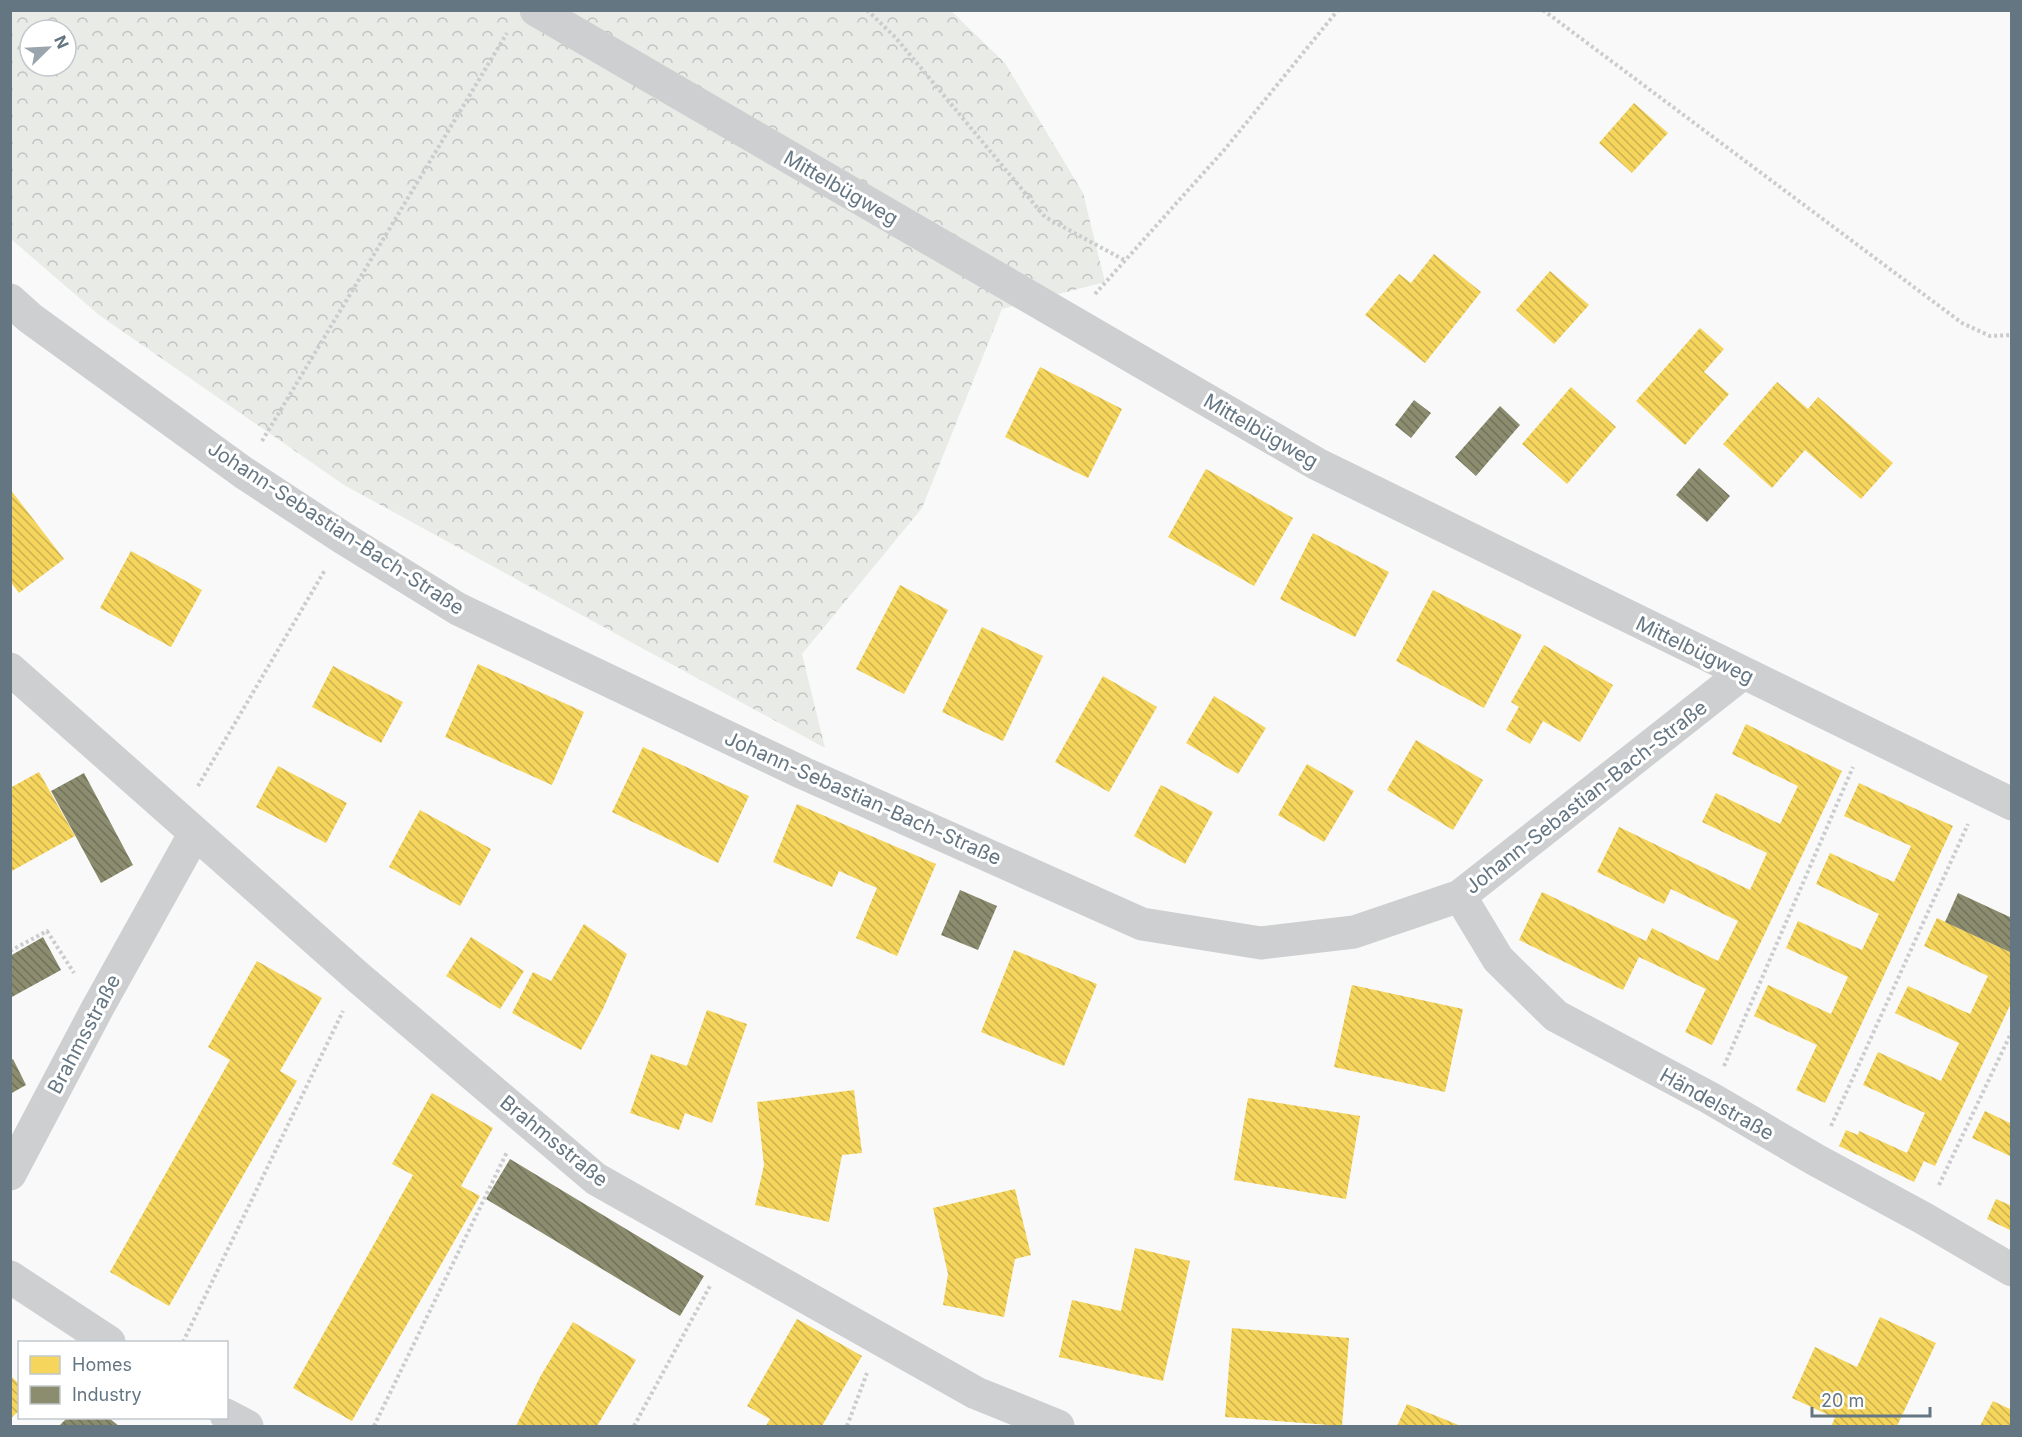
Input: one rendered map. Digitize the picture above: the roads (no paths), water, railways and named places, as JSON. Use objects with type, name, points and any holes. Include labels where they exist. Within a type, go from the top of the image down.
[{"type":"street","name":"Mittelbügweg","points":[[536,10],[1317,464],[1997,798]]},
{"type":"street","name":"Johann-Sebastian-Bach-Straße","points":[[10,300],[30,318],[244,473],[458,609],[803,772],[1142,924],[1261,943],[1354,932],[1460,896],[1743,674]]},
{"type":"street","name":"Brahmsstraße","points":[[10,669],[359,978],[596,1179],[976,1393],[1058,1426]]},
{"type":"street","name":"Brahmsstraße","points":[[10,1174],[97,1009],[187,826]]},
{"type":"street","name":"Händelstraße","points":[[1460,896],[1498,958],[1556,1016],[1710,1098],[2012,1270]]},
{"type":"street","points":[[10,1277],[107,1341]]},
{"type":"street","points":[[228,1416],[247,1426]]}]
